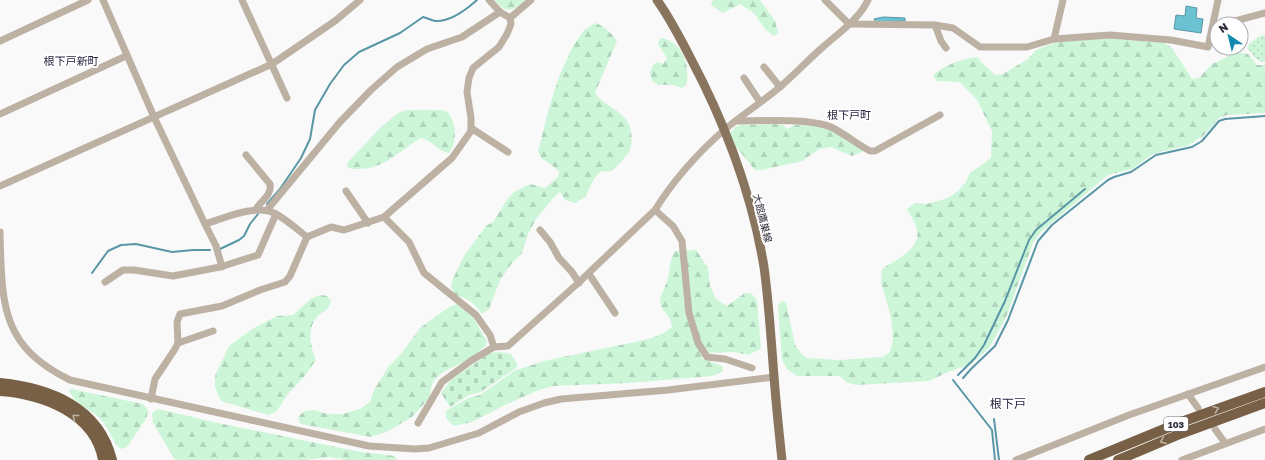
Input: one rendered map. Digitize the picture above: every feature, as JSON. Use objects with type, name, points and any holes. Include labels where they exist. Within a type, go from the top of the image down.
[{"type":"highway","points":[[0,383],[14,384],[52,394],[62,398],[80,410],[89,418],[101,433],[106,442],[112,460]]},
{"type":"highway","points":[[0,390],[20,393],[51,402],[74,416],[91,433],[98,444],[103,460]]},
{"type":"highway","name":"103","points":[[1089,460],[1150,435],[1265,392]]},
{"type":"highway","name":"103","points":[[1119,460],[1193,429],[1265,402]]},
{"type":"highway","points":[[1082,460],[1150,435]]},
{"type":"main road","name":"大館鷹巣線","points":[[657,0],[668,16],[700,76],[725,129],[743,182],[755,224],[769,310],[782,460]]},
{"type":"street","points":[[0,42],[88,0]]},
{"type":"street","points":[[103,0],[126,56],[154,117],[216,246],[222,267]]},
{"type":"street","points":[[242,0],[288,98]]},
{"type":"street","points":[[0,186],[272,64],[335,21],[360,0]]},
{"type":"street","points":[[150,399],[155,379],[178,343],[177,322],[180,314],[222,306],[260,290],[285,282],[290,276],[307,237],[331,226],[344,230],[384,217],[452,158],[471,131],[471,118],[467,92],[469,78],[473,68],[500,47],[511,24],[510,18],[500,12],[489,0]]},
{"type":"street","points":[[510,18],[531,0]]},
{"type":"street","points":[[825,0],[849,24],[935,25],[953,28],[980,47],[1027,47],[1054,39],[1110,35],[1171,40],[1208,47],[1209,44]]},
{"type":"street","points":[[418,423],[442,382],[472,360],[494,347],[508,346],[579,283],[655,210],[663,197],[697,157],[725,129],[780,87],[849,24],[864,9],[868,0]]},
{"type":"street","points":[[1054,39],[1063,0]]},
{"type":"street","points":[[1216,16],[1218,0]]},
{"type":"street","points":[[267,210],[340,122],[371,90],[397,67],[427,49],[462,37],[500,12]]},
{"type":"street","points":[[1249,17],[1265,13]]},
{"type":"street","points":[[935,25],[941,41],[946,48]]},
{"type":"street","points":[[0,114],[126,56]]},
{"type":"street","points":[[764,67],[780,87]]},
{"type":"street","points":[[744,78],[760,102]]},
{"type":"street","points":[[736,121],[802,122],[821,124],[831,127],[870,151],[875,151],[940,115]]},
{"type":"street","points":[[471,128],[508,152]]},
{"type":"street","points":[[246,155],[270,184],[271,189],[270,193],[256,209]]},
{"type":"street","points":[[346,191],[368,223]]},
{"type":"street","points":[[206,224],[256,209],[267,210],[276,214],[307,237]]},
{"type":"street","points":[[655,210],[673,226],[682,240],[689,313],[698,343],[707,357],[725,359],[752,368]]},
{"type":"street","points":[[106,282],[123,270],[134,270],[173,276],[222,267],[258,255],[276,214]]},
{"type":"street","points":[[384,217],[409,242],[424,273],[476,314],[490,335],[494,347]]},
{"type":"street","points":[[540,230],[550,242],[559,258],[572,272],[579,283]]},
{"type":"street","points":[[0,232],[2,291],[6,313],[12,329],[23,347],[35,359],[53,372],[70,380],[150,399],[369,446],[415,449],[429,448],[478,433],[519,412],[544,403],[561,399],[668,390],[774,377]]},
{"type":"street","points":[[589,274],[615,314]]},
{"type":"street","points":[[178,343],[213,331]]},
{"type":"street","points":[[1020,459],[1129,415],[1265,367]]},
{"type":"street","points":[[1188,394],[1198,408]]},
{"type":"street","points":[[1215,429],[1225,443]]},
{"type":"street","points":[[1182,460],[1265,429]]},
{"type":"green space","points":[[494,0],[525,0],[510,10],[502,8]]},
{"type":"green space","points":[[713,0],[760,0],[775,21],[778,33],[774,36],[766,30],[754,13],[740,4],[723,13],[711,5]]},
{"type":"green space","points":[[595,23],[608,30],[617,41],[595,93],[622,115],[629,124],[632,138],[629,152],[613,170],[607,172],[601,171],[594,179],[585,197],[575,203],[565,200],[560,192],[556,195],[536,219],[528,234],[522,253],[512,263],[500,280],[489,309],[482,314],[470,302],[455,295],[451,287],[452,281],[464,256],[486,226],[494,221],[506,201],[514,192],[530,184],[545,188],[558,177],[559,171],[542,159],[538,152],[549,108],[559,77],[572,48],[584,30]]},
{"type":"green space","points":[[1265,35],[1265,62],[1259,61],[1249,50],[1249,44],[1251,42]]},
{"type":"green space","points":[[660,38],[671,41],[683,54],[687,78],[685,85],[682,88],[674,85],[658,85],[652,81],[650,73],[653,65],[658,62],[663,64],[667,58],[658,44]]},
{"type":"green space","points":[[1107,38],[1164,43],[1172,48],[1192,79],[1199,78],[1212,64],[1229,56],[1249,55],[1257,65],[1265,65],[1265,113],[1227,115],[1219,118],[1203,136],[1187,146],[1163,151],[1150,156],[1132,169],[1108,175],[1041,232],[1033,243],[1007,315],[990,347],[971,364],[948,372],[929,381],[856,385],[846,382],[840,376],[797,376],[787,369],[782,360],[778,305],[782,301],[786,302],[795,345],[806,358],[840,360],[883,357],[890,352],[893,339],[891,317],[881,282],[882,269],[900,258],[912,248],[915,242],[917,229],[907,209],[915,203],[927,204],[948,198],[958,191],[966,182],[970,173],[991,158],[992,131],[977,100],[960,82],[937,81],[933,75],[954,63],[978,57],[982,63],[995,75],[1003,74],[1028,59],[1036,50],[1057,42]]},
{"type":"green space","points":[[407,110],[441,110],[448,112],[453,121],[455,132],[454,143],[449,153],[442,151],[429,141],[421,138],[379,165],[359,169],[348,168],[347,163],[381,127],[398,113]]},
{"type":"green space","points":[[741,125],[783,125],[787,129],[795,125],[820,126],[831,130],[864,151],[852,156],[831,147],[819,149],[802,161],[762,170],[755,170],[733,143],[730,134],[735,127]]},
{"type":"green space","points":[[696,250],[708,268],[710,286],[716,299],[727,306],[745,293],[751,293],[757,300],[761,349],[748,355],[735,352],[704,353],[701,358],[722,366],[723,371],[713,376],[628,383],[553,386],[539,390],[507,404],[472,422],[454,426],[446,418],[446,411],[468,398],[480,395],[514,371],[544,361],[649,339],[662,334],[672,327],[670,320],[660,302],[668,277],[670,263],[675,251]]},
{"type":"green space","points":[[321,295],[327,296],[331,301],[327,309],[314,321],[312,327],[310,338],[316,360],[303,378],[288,394],[276,412],[268,415],[221,401],[215,387],[215,376],[229,346],[252,329],[277,316],[293,315],[312,298]]},
{"type":"green space","points":[[457,304],[473,317],[487,341],[486,346],[468,359],[441,374],[433,382],[430,397],[412,417],[388,431],[371,437],[301,424],[298,419],[305,411],[315,410],[327,414],[343,414],[360,409],[370,402],[374,390],[389,366],[401,354],[420,328],[449,307]]},
{"type":"green space","points":[[498,352],[511,354],[518,365],[516,368],[479,393],[469,395],[450,407],[441,393],[452,379],[490,353]]},
{"type":"green space","points":[[71,389],[143,404],[148,410],[147,417],[127,447],[121,449],[115,443],[103,422],[95,414],[75,400],[69,390]]},
{"type":"green space","points":[[158,409],[218,423],[361,452],[395,456],[397,460],[347,460],[328,457],[306,460],[175,460],[153,423],[152,413]]},
{"type":"water","points":[[1186,6],[1197,8],[1196,18],[1203,19],[1201,33],[1174,29],[1176,15],[1185,16]]},
{"type":"water","points":[[883,17],[905,18],[905,21],[875,22],[874,19]]},
{"type":"waterway","points":[[267,204],[280,189],[301,158],[310,139],[315,110],[330,84],[344,65],[359,52],[400,33],[423,17],[435,21],[441,21],[463,11],[477,0]]},
{"type":"waterway","points":[[963,378],[995,346],[1008,320],[1038,241],[1052,225],[1108,180],[1131,172],[1156,155],[1192,147],[1202,141],[1219,121],[1225,119],[1265,116]]},
{"type":"waterway","points":[[958,375],[975,358],[984,345],[1005,301],[1029,240],[1036,230],[1085,189]]},
{"type":"waterway","points":[[220,249],[244,236],[250,224],[258,214]]},
{"type":"waterway","points":[[92,273],[108,251],[121,245],[136,244],[172,252],[210,250]]},
{"type":"waterway","points":[[953,380],[992,430],[995,460]]},
{"type":"waterway","points":[[994,419],[999,460]]},
{"type":"district","name":"根下戸新町","points":[[71,60]]},
{"type":"district","name":"根下戸町","points":[[849,114]]},
{"type":"district","name":"根下戸","points":[[1008,403]]}]
